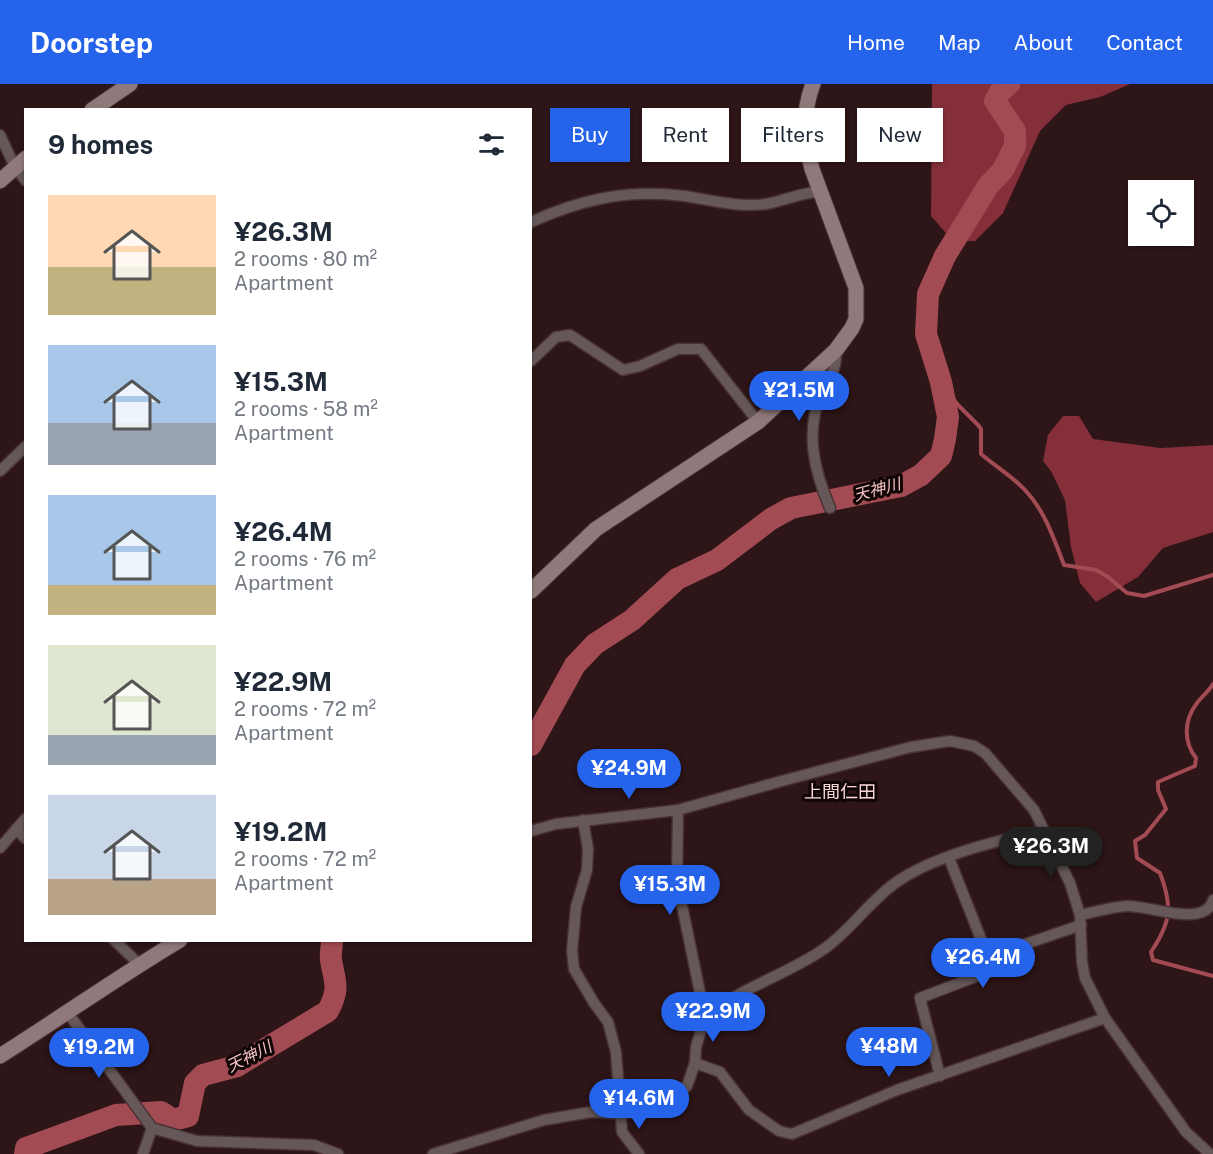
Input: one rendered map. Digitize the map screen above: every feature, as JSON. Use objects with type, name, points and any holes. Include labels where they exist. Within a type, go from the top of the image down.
[{"type":"street","points":[[95,108],[130,84]]},
{"type":"street","points":[[532,590],[596,529],[758,422],[836,350],[852,328],[856,319],[856,288],[812,169],[804,131],[805,112],[813,84]]},
{"type":"street","points":[[0,135],[20,162],[0,181]]},
{"type":"street","points":[[532,222],[566,207],[602,198],[640,194],[729,204],[767,204],[796,195],[820,191]]},
{"type":"street","points":[[532,360],[556,338],[570,336],[623,370],[640,366],[678,349],[701,349],[758,422]]},
{"type":"street","points":[[830,508],[813,461],[814,419],[822,392],[837,366],[836,350]]},
{"type":"street","points":[[0,471],[24,448]]},
{"type":"street","points":[[532,831],[583,820],[678,810],[789,778],[911,747],[950,741],[974,746],[985,753],[1034,810],[1070,883],[1080,920],[1085,978],[1105,1018],[1179,1124],[1210,1154]]},
{"type":"street","points":[[433,1154],[544,1120],[591,1112],[620,1114],[654,1110],[667,1106],[687,1086],[695,1063],[696,1047],[705,1017],[677,881],[678,810]]},
{"type":"street","points":[[0,848],[24,820]]},
{"type":"street","points":[[583,820],[588,849],[587,870],[576,907],[572,951],[574,969],[608,1022],[613,1036],[622,1131],[639,1154]]},
{"type":"street","points":[[16,829],[24,837]]},
{"type":"street","points":[[705,1017],[721,1004],[824,950],[897,881],[928,865],[972,849],[1044,831]]},
{"type":"street","points":[[949,858],[993,968]]},
{"type":"street","points":[[940,1076],[920,998],[988,972],[1011,949],[1080,920],[1127,906],[1193,914],[1206,911],[1213,900]]},
{"type":"street","points":[[116,942],[139,964]]},
{"type":"street","points":[[0,1056],[139,964],[177,942]]},
{"type":"street","points":[[68,1013],[152,1128],[198,1141],[314,1145],[335,1154]]},
{"type":"street","points":[[695,1063],[720,1072],[749,1110],[779,1131],[792,1134],[897,1090],[1105,1018]]},
{"type":"street","points":[[142,1154],[152,1128]]},
{"type":"shaded area","points":[[932,84],[1130,84],[1100,97],[1066,105],[1040,131],[1003,213],[975,241],[953,241],[931,216],[931,162],[943,162],[943,108],[932,108]]},
{"type":"shaded area","points":[[1063,416],[1079,416],[1093,439],[1161,448],[1213,445],[1213,532],[1163,548],[1138,577],[1096,602],[1080,583],[1071,547],[1065,500],[1051,471],[1043,461],[1048,435]]},
{"type":"waterway","name":"天神川","points":[[532,743],[575,665],[595,644],[632,620],[677,579],[717,560],[771,519],[791,508],[901,486],[921,475],[941,456],[948,417],[941,382],[926,334],[928,294],[945,256],[988,186],[1003,170],[1015,146],[1015,131],[995,101],[1000,92],[1009,84]]},
{"type":"waterway","points":[[941,382],[957,404],[981,429],[981,454],[1020,485],[1032,498],[1048,526],[1064,565],[1096,570],[1127,593],[1144,596],[1213,575]]},
{"type":"waterway","points":[[1213,684],[1199,700],[1188,723],[1187,738],[1196,758],[1195,766],[1158,782],[1158,790],[1166,809],[1145,835],[1135,841],[1137,858],[1160,873],[1167,895],[1168,914],[1163,932],[1151,952],[1153,960],[1213,976]]},
{"type":"waterway","name":"天神川","points":[[25,1154],[26,1148],[116,1115],[161,1112],[173,1120],[188,1116],[195,1083],[203,1075],[237,1066],[328,1011],[335,991],[331,958],[332,942]]},
{"type":"district","name":"上間仁田","points":[[840,792]]}]
